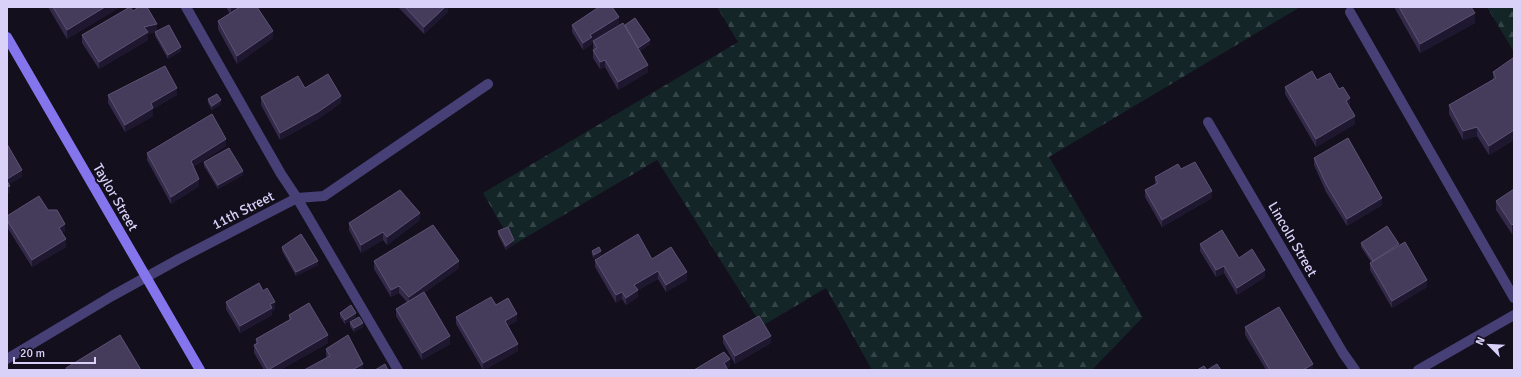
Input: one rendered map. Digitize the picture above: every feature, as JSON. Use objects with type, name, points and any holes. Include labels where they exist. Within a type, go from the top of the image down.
[{"type":"street","points":[[186,7],[281,174],[297,198],[398,370]]},
{"type":"street","points":[[1350,12],[1514,298]]},
{"type":"street","name":"Taylor Street","points":[[7,37],[200,370]]},
{"type":"street","name":"11th Street","points":[[7,359],[146,276],[297,198],[324,196],[488,84]]},
{"type":"street","name":"Lincoln Street","points":[[1208,122],[1342,353],[1355,370]]},
{"type":"street","points":[[1418,370],[1514,315]]},
{"type":"green space","points":[[717,7],[1300,7],[1049,157],[1143,317],[1092,370],[872,370],[826,288],[762,326],[657,160],[513,245],[483,193],[738,42]]},
{"type":"green space","points":[[1487,7],[1514,7],[1514,52]]},
{"type":"building","points":[[53,7],[105,7],[67,30]]},
{"type":"building","points":[[130,7],[133,11],[139,7],[147,7],[157,24],[144,27],[148,32],[99,62],[82,35]]},
{"type":"building","points":[[240,7],[257,7],[273,31],[237,56],[218,21]]},
{"type":"building","points":[[405,7],[445,7],[424,27]]},
{"type":"building","points":[[599,7],[612,7],[619,17],[590,35],[592,37],[583,43],[572,25]]},
{"type":"building","points":[[1399,7],[1471,7],[1475,13],[1420,44]]},
{"type":"building","points":[[635,18],[650,40],[638,48],[625,25]]},
{"type":"building","points":[[623,23],[648,65],[618,82],[605,60],[600,62],[593,50],[597,48],[593,41]]},
{"type":"building","points":[[169,25],[181,47],[168,55],[155,32]]},
{"type":"building","points":[[1513,58],[1514,130],[1489,146],[1477,127],[1463,131],[1449,105],[1496,78],[1493,72]]},
{"type":"building","points":[[165,66],[177,88],[151,103],[153,108],[125,125],[108,95]]},
{"type":"building","points":[[1312,71],[1317,80],[1330,73],[1339,89],[1343,87],[1350,98],[1346,101],[1355,116],[1316,139],[1285,87]]},
{"type":"building","points":[[328,74],[341,96],[318,112],[280,133],[261,97],[298,76],[305,88]]},
{"type":"building","points":[[217,94],[221,100],[212,106],[208,99]]},
{"type":"building","points":[[212,114],[226,139],[191,161],[199,179],[171,197],[147,153]]},
{"type":"building","points":[[1348,138],[1382,198],[1347,219],[1326,184],[1314,158]]},
{"type":"building","points":[[7,144],[22,170],[7,179]]},
{"type":"building","points":[[229,148],[243,171],[218,185],[204,162]]},
{"type":"building","points":[[1195,162],[1212,191],[1162,220],[1145,190],[1158,183],[1155,177],[1178,164],[1181,169]]},
{"type":"building","points":[[1514,189],[1514,223],[1512,225],[1496,201]]},
{"type":"building","points":[[400,190],[420,213],[387,237],[383,232],[361,245],[349,223]]},
{"type":"building","points":[[39,196],[48,210],[57,210],[65,224],[59,228],[66,239],[32,260],[7,220],[7,216]]},
{"type":"building","points":[[433,225],[459,261],[409,297],[399,286],[391,290],[374,261]]},
{"type":"building","points":[[1387,226],[1399,244],[1373,261],[1361,243]]},
{"type":"building","points":[[508,227],[514,240],[506,246],[498,231]]},
{"type":"building","points":[[1222,230],[1239,258],[1252,249],[1265,270],[1237,288],[1224,266],[1216,270],[1200,244]]},
{"type":"building","points":[[301,234],[318,261],[296,272],[282,247]]},
{"type":"building","points":[[638,234],[652,259],[671,247],[687,272],[666,285],[658,271],[634,285],[638,290],[626,298],[622,292],[616,295],[595,260]]},
{"type":"building","points":[[1405,242],[1427,280],[1392,301],[1370,263]]},
{"type":"building","points":[[599,247],[601,251],[594,255],[592,251]]},
{"type":"building","points":[[259,283],[263,291],[267,288],[275,302],[270,304],[272,308],[240,326],[226,302]]},
{"type":"building","points":[[424,292],[450,336],[422,353],[396,309]]},
{"type":"building","points":[[491,297],[496,305],[508,298],[517,314],[505,321],[518,344],[483,363],[456,317]]},
{"type":"building","points":[[309,303],[328,335],[268,370],[254,345],[258,343],[256,339],[291,319],[289,315]]},
{"type":"building","points":[[351,305],[356,313],[345,320],[340,313]]},
{"type":"building","points":[[1279,307],[1313,364],[1303,370],[1270,370],[1245,327]]},
{"type":"building","points":[[759,316],[771,336],[735,356],[723,336]]},
{"type":"building","points":[[359,317],[363,323],[354,328],[350,322]]},
{"type":"building","points":[[120,335],[141,370],[67,370],[66,368]]},
{"type":"building","points":[[348,335],[363,364],[352,370],[304,370],[330,356],[326,349]]},
{"type":"building","points":[[724,352],[730,359],[724,363],[728,370],[694,370]]},
{"type":"building","points":[[385,364],[388,370],[375,370]]},
{"type":"building","points":[[1217,364],[1221,370],[1207,370]]},
{"type":"building","points":[[1204,366],[1207,370],[1197,370]]}]
